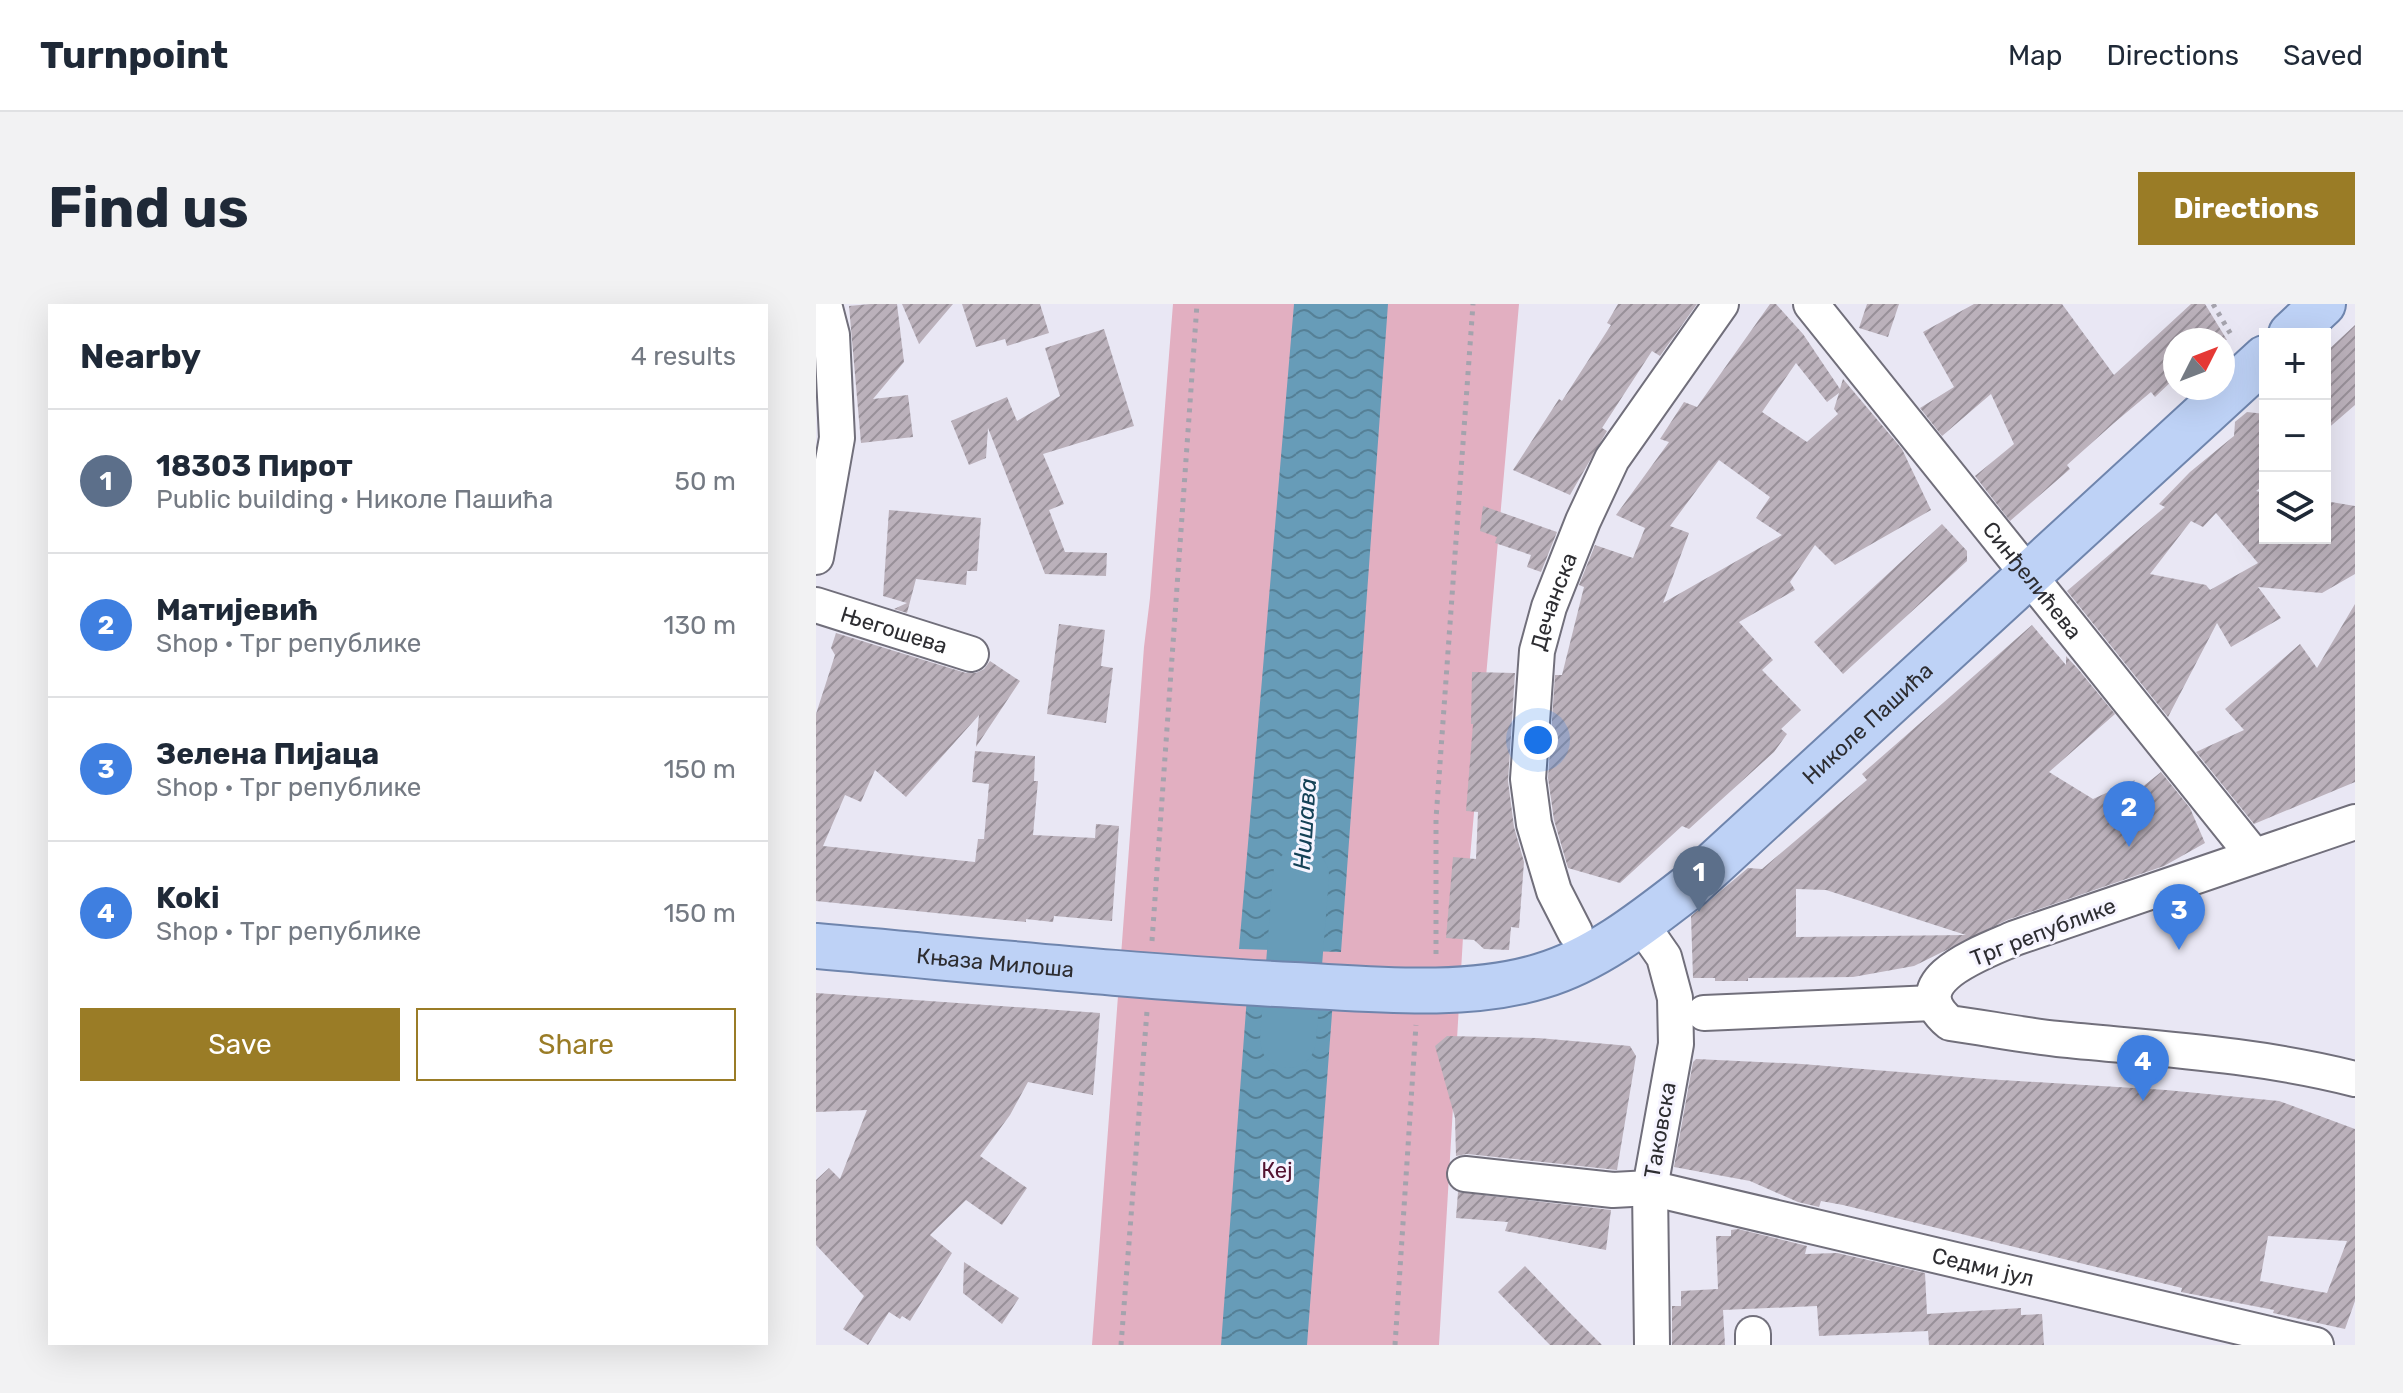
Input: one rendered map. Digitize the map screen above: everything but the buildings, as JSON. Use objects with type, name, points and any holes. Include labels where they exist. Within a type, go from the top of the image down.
[{"type":"main road","points":[[2297,328],[2323,304]]},
{"type":"main road","name":"Николе Пашића","points":[[1423,988],[1513,983],[1543,976],[1616,940],[1641,924],[1691,885],[1770,814],[2259,364]]},
{"type":"main road","name":"Књаза Милоша","points":[[816,946],[1157,987],[1423,988]]},
{"type":"street","points":[[816,557],[832,335],[824,304]]},
{"type":"street","name":"Дечанска","points":[[1575,932],[1554,891],[1534,824],[1528,779],[1537,651],[1549,607],[1612,459],[1721,304]]},
{"type":"street","name":"Синђелићева","points":[[1811,304],[2254,856]]},
{"type":"street","name":"Његошева","points":[[816,605],[971,654]]},
{"type":"street","name":"Трг републике","points":[[1933,1003],[1938,982],[1950,971],[1969,958],[2015,938],[2355,822]]},
{"type":"street","name":"Таковска","points":[[1641,924],[1664,957],[1675,998],[1676,1044],[1650,1188],[1652,1345]]},
{"type":"street","points":[[1704,1013],[1933,1003],[1939,1014],[1950,1023],[2056,1039],[2201,1051],[2309,1067],[2355,1079]]},
{"type":"street","name":"Седми јул","points":[[1465,1174],[1613,1190],[1650,1188],[2316,1345]]},
{"type":"path","points":[[1121,1345],[1157,987],[1197,304]]},
{"type":"path","points":[[1395,1345],[1473,304]]},
{"type":"green space","name":"Кеј","points":[[1173,304],[1519,304],[1463,937],[1439,1345],[1092,1345]]},
{"type":"water","points":[[1294,304],[1388,304],[1341,952],[1239,949]]},
{"type":"water","points":[[1248,983],[1334,987],[1307,1345],[1221,1345]]},
{"type":"waterway","name":"Нишава","points":[[1288,1040],[1301,876]]},
{"type":"place","name":"Матијевић","points":[[2129,847]]},
{"type":"place","name":"18303 Пирот","points":[[1699,912]]},
{"type":"place","name":"Зелена Пијаца","points":[[2179,950]]},
{"type":"place","name":"Koki","points":[[2143,1101]]}]
